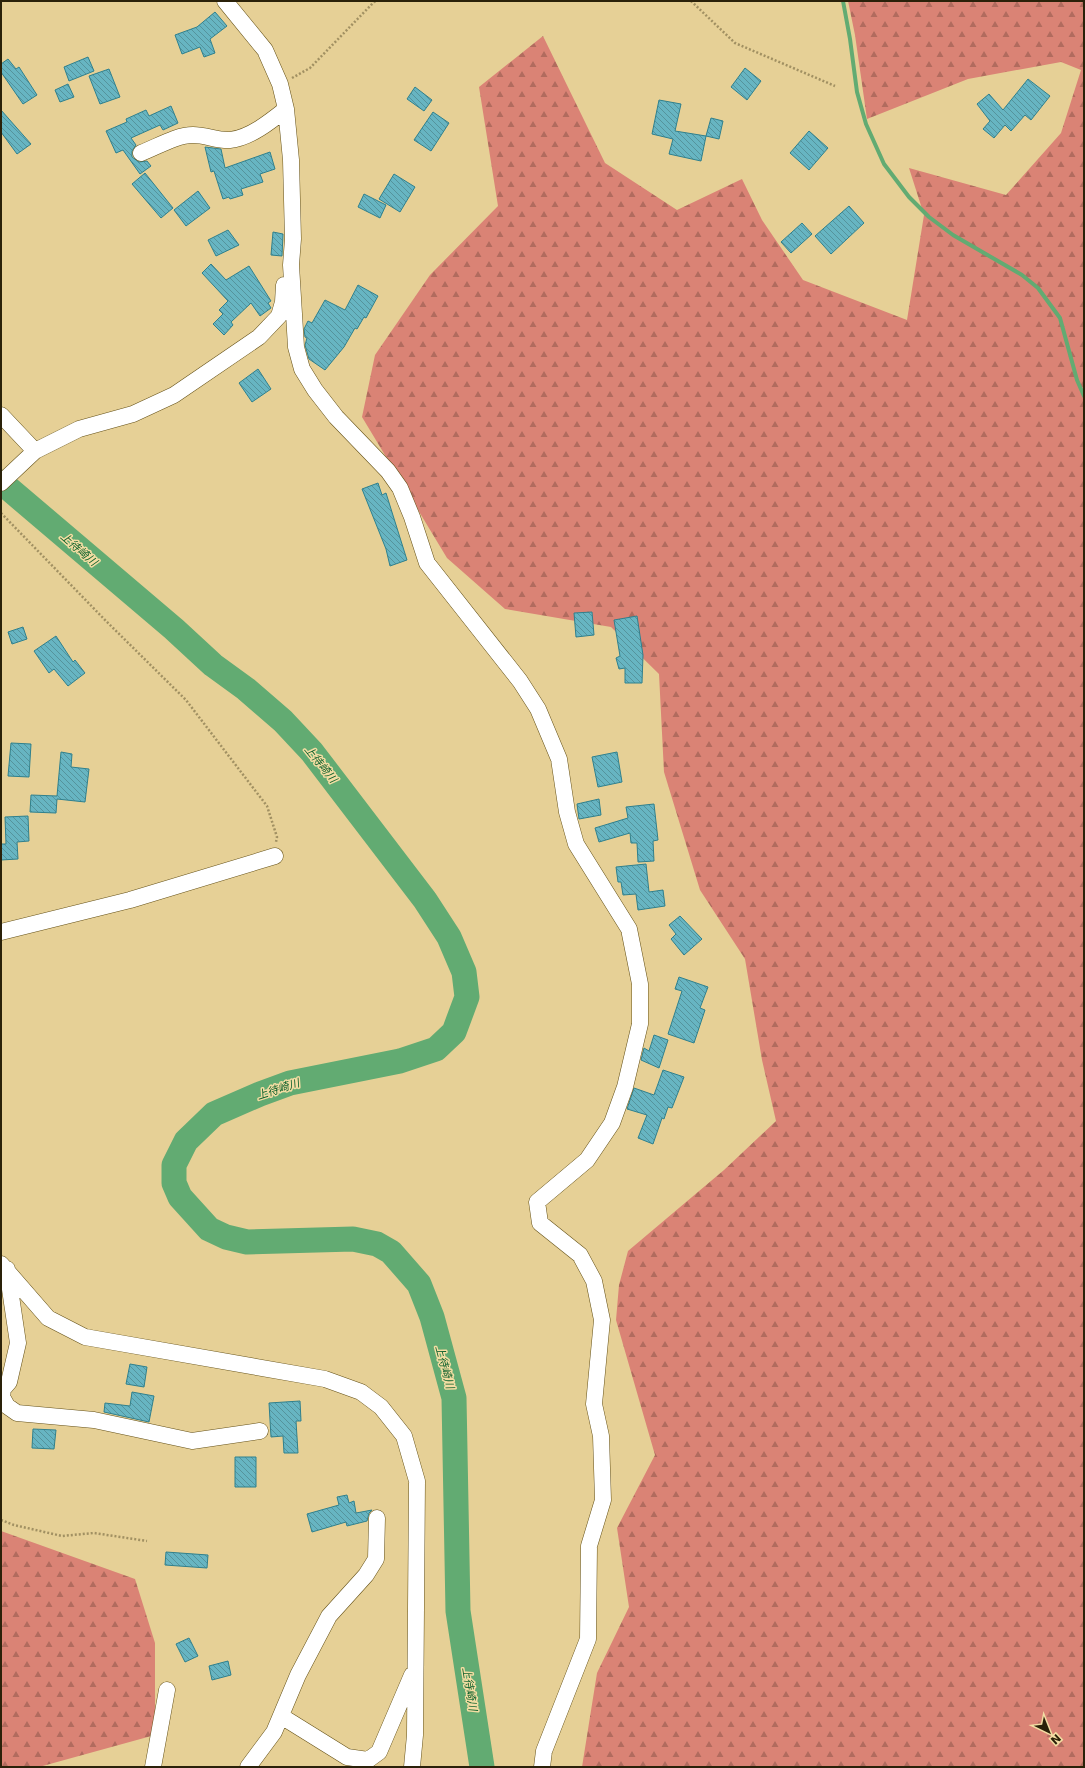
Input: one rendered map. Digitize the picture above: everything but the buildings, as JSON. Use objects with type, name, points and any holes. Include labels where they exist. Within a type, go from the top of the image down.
[{"type":"street","points":[[225,1],[265,50],[280,84],[286,109],[291,160],[293,239],[291,265],[296,347],[302,369],[315,390],[336,417],[392,477],[400,488],[412,517],[427,563],[520,682],[538,709],[559,760],[567,812],[576,844],[629,929],[640,984],[640,1024],[625,1087],[612,1123],[587,1160],[537,1202],[540,1223],[580,1255],[594,1281],[602,1320],[594,1404],[601,1436],[603,1500],[589,1546],[588,1639],[544,1751],[542,1767]]},
{"type":"street","points":[[141,153],[183,136],[194,135],[231,140],[256,131],[286,109]]},
{"type":"street","points":[[1,483],[35,451],[79,429],[133,414],[174,395],[259,337],[279,316],[284,302],[284,280],[291,265]]},
{"type":"street","points":[[1,415],[35,451]]},
{"type":"street","points":[[1,932],[130,900],[275,856]]},
{"type":"street","points":[[4,1266],[18,1343],[9,1382],[3,1389],[2,1397],[7,1406],[17,1413],[94,1420],[192,1441],[260,1431]]},
{"type":"street","points":[[4,1266],[48,1318],[85,1337],[325,1379],[361,1392],[382,1407],[404,1436],[417,1481],[415,1735],[412,1767]]},
{"type":"street","points":[[248,1767],[274,1732],[298,1675],[329,1616],[366,1575],[376,1559],[377,1518]]},
{"type":"street","points":[[281,1716],[347,1757],[368,1760],[379,1752],[415,1669]]},
{"type":"street","points":[[153,1767],[167,1690]]},
{"type":"path","points":[[280,84],[310,68],[374,2],[377,1]]},
{"type":"path","points":[[691,1],[735,43],[835,86]]},
{"type":"path","points":[[1,513],[106,621],[186,700],[267,806],[277,837],[275,856]]},
{"type":"path","points":[[1,1520],[14,1525],[62,1536],[94,1533],[147,1541]]},
{"type":"green space","points":[[848,1],[1084,1],[1084,1767],[582,1767],[597,1673],[629,1607],[617,1528],[655,1455],[616,1320],[619,1285],[628,1251],[724,1170],[776,1121],[762,1060],[745,959],[700,890],[664,772],[659,674],[611,627],[505,609],[447,558],[362,417],[375,355],[430,275],[498,206],[479,87],[543,36],[605,163],[677,210],[742,179],[762,220],[803,280],[907,320],[924,215],[909,168],[1006,195],[1061,133],[1081,70],[1061,62],[968,79],[867,119],[855,35]]},
{"type":"green space","points":[[1,1531],[135,1579],[155,1643],[155,1735],[39,1767],[1,1767]]},
{"type":"water","points":[[463,1695],[485,1709],[494,1767],[473,1767]]},
{"type":"waterway","points":[[843,1],[857,92],[866,124],[884,164],[909,197],[929,217],[953,235],[1022,275],[1038,288],[1060,318],[1077,380],[1084,396]]},
{"type":"waterway","name":"上待崎川","points":[[1,482],[174,629],[213,665],[246,689],[283,721],[312,752],[425,900],[449,937],[464,972],[467,997],[454,1032],[436,1049],[400,1061],[290,1083],[214,1114],[186,1141],[174,1165],[174,1183],[180,1197],[209,1229],[226,1237],[247,1242],[353,1239],[377,1244],[391,1252],[419,1284],[432,1317],[454,1398],[458,1611],[482,1767]]}]
